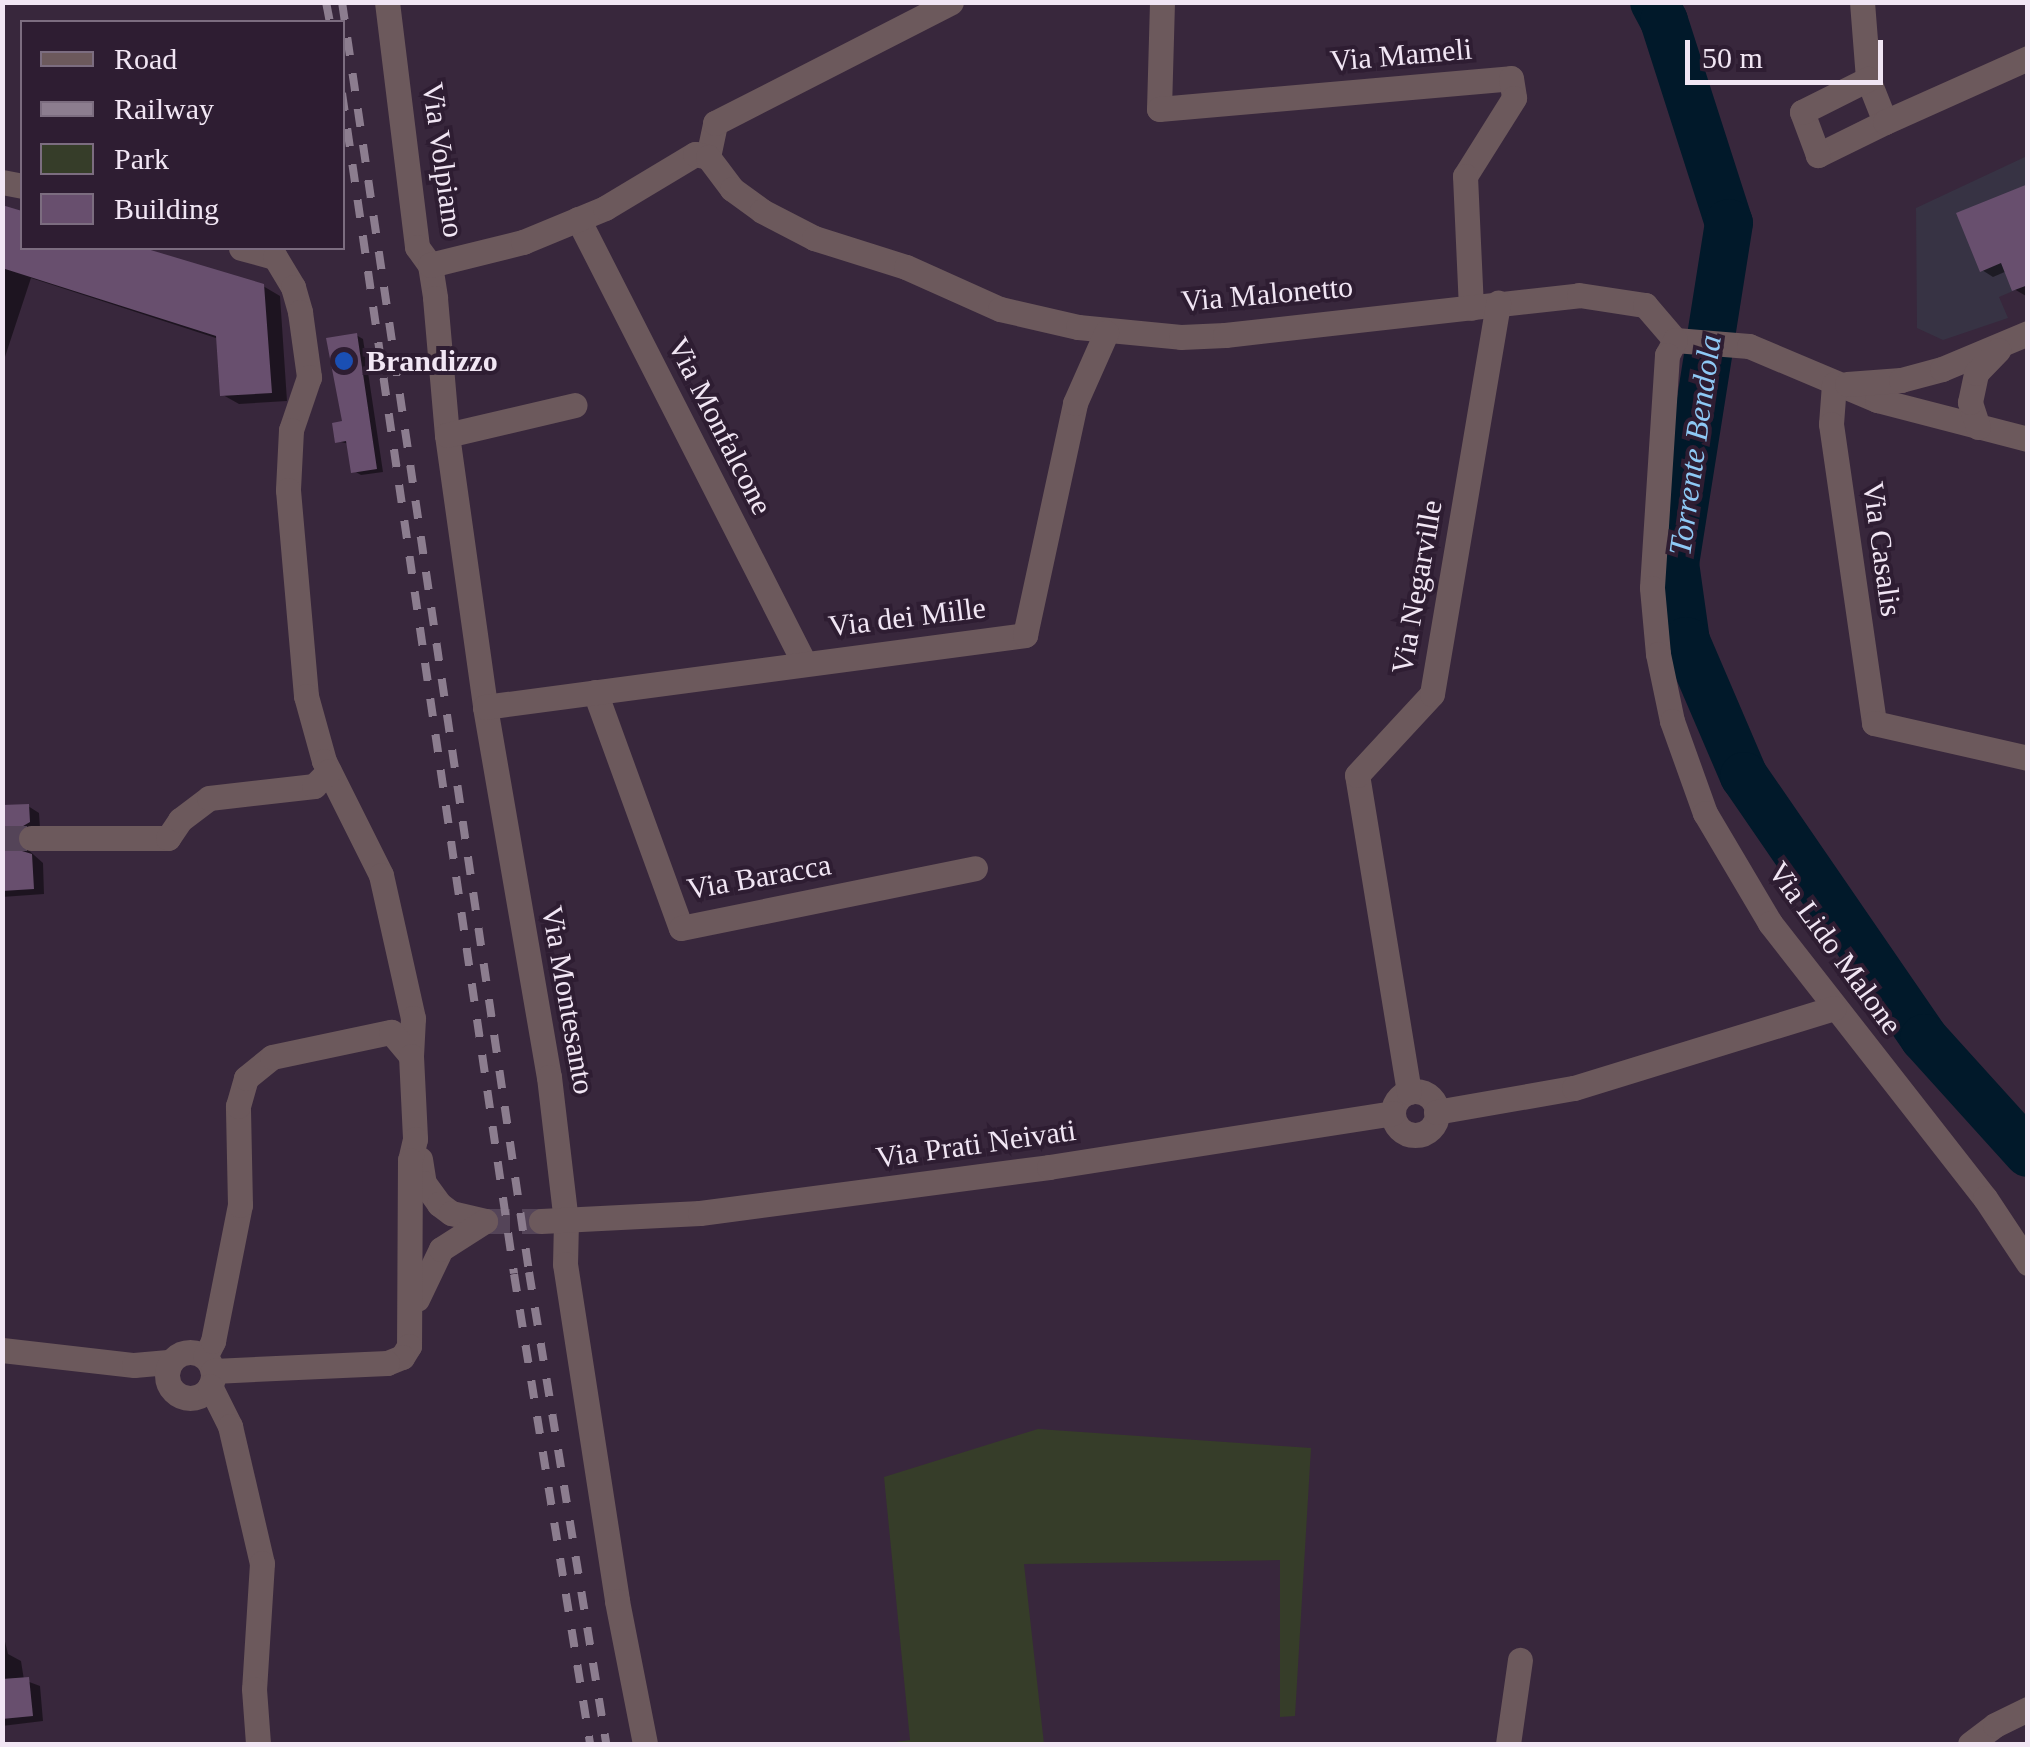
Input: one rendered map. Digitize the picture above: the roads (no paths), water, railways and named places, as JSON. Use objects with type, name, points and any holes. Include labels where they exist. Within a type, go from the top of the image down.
[{"type":"street","name":"Via Volpiano","points":[[387,2],[417,247],[430,265]]},
{"type":"street","points":[[430,265],[523,242],[605,208],[695,154],[708,157],[715,122],[951,2]]},
{"type":"street","name":"Via Mameli","points":[[1162,2],[1158,109],[1512,78],[1514,98],[1464,176],[1471,308]]},
{"type":"street","points":[[1862,2],[1868,78],[1885,122]]},
{"type":"street","points":[[1868,78],[1802,112],[1818,155],[2028,58]]},
{"type":"street","name":"Via Malonetto","points":[[708,157],[732,190],[814,238],[906,267],[1000,310],[1106,333],[1225,335],[1579,295],[1645,305],[1683,340]]},
{"type":"street","name":"Via Monfalcone","points":[[578,219],[804,663]]},
{"type":"street","points":[[248,250],[276,258],[293,286],[309,377],[291,430],[288,490],[306,696],[329,771],[382,875],[394,918],[408,1008],[413,1018],[415,1140],[429,1193],[451,1213],[485,1220],[441,1249],[424,1278],[411,1318]]},
{"type":"street","name":"Via Montesanto","points":[[430,265],[447,435],[485,707],[550,1077],[554,1221],[617,1602],[645,1744]]},
{"type":"street","name":"Via Negarville","points":[[1409,1092],[1357,776],[1432,694],[1498,303]]},
{"type":"street","name":"Via dei Mille","points":[[485,707],[1025,635],[1076,402],[1106,333]]},
{"type":"street","points":[[1834,384],[1901,380],[1942,369],[2021,336]]},
{"type":"street","points":[[1978,427],[1970,402],[1976,373],[1990,356],[2021,336]]},
{"type":"street","points":[[1683,340],[1750,346],[1877,400],[2028,438]]},
{"type":"street","name":"Via Lido Malone","points":[[1683,340],[1667,355],[1652,588],[1658,654],[1672,721],[1705,814],[1770,923],[1984,1198],[2028,1263]]},
{"type":"street","name":"Via Casalis","points":[[1834,384],[1831,424],[1874,723],[2028,758]]},
{"type":"street","points":[[447,435],[576,405]]},
{"type":"street","name":"Via Baracca","points":[[595,692],[682,928],[974,868]]},
{"type":"street","points":[[31,838],[168,838],[180,820],[209,798],[314,786],[329,771]]},
{"type":"street","points":[[193,1376],[213,1341],[240,1205],[238,1106],[246,1078],[272,1057],[391,1032],[404,1022],[408,1008]]},
{"type":"street","points":[[1436,1112],[1574,1088],[1834,1008]]},
{"type":"street","points":[[391,1032],[411,1056]]},
{"type":"street","points":[[1409,1092],[1424,1094],[1436,1112],[1433,1125],[1415,1136],[1402,1131],[1393,1113],[1398,1099],[1409,1092]]},
{"type":"street","name":"Via Prati Neivati","points":[[554,1221],[700,1213],[908,1187],[1393,1113]]},
{"type":"street","points":[[2,1350],[193,1376],[387,1363],[402,1357],[408,1346],[411,1318],[410,1160],[415,1140]]},
{"type":"street","points":[[193,1376],[230,1426],[262,1564],[254,1689],[258,1744]]},
{"type":"street","points":[[1508,1744],[1520,1660]]},
{"type":"street","points":[[1970,1744],[1995,1725],[2028,1709]]},
{"type":"waterway","name":"Torrente Bendola","points":[[1654,2],[1664,21],[1729,223],[1675,563],[1686,641],[1744,776],[1924,1038],[2028,1153]]},
{"type":"tunnel","points":[[2,838],[31,838]]},
{"type":"tunnel","points":[[485,1221],[541,1221]]},
{"type":"railway","points":[[326,2],[330,20]]},
{"type":"railway","points":[[342,2],[345,20]]},
{"type":"railway","points":[[345,22],[529,1272],[606,1744]]},
{"type":"railway","points":[[345,114],[514,1274],[590,1744]]},
{"type":"place","name":"Brandizzo","points":[[344,361]]}]
